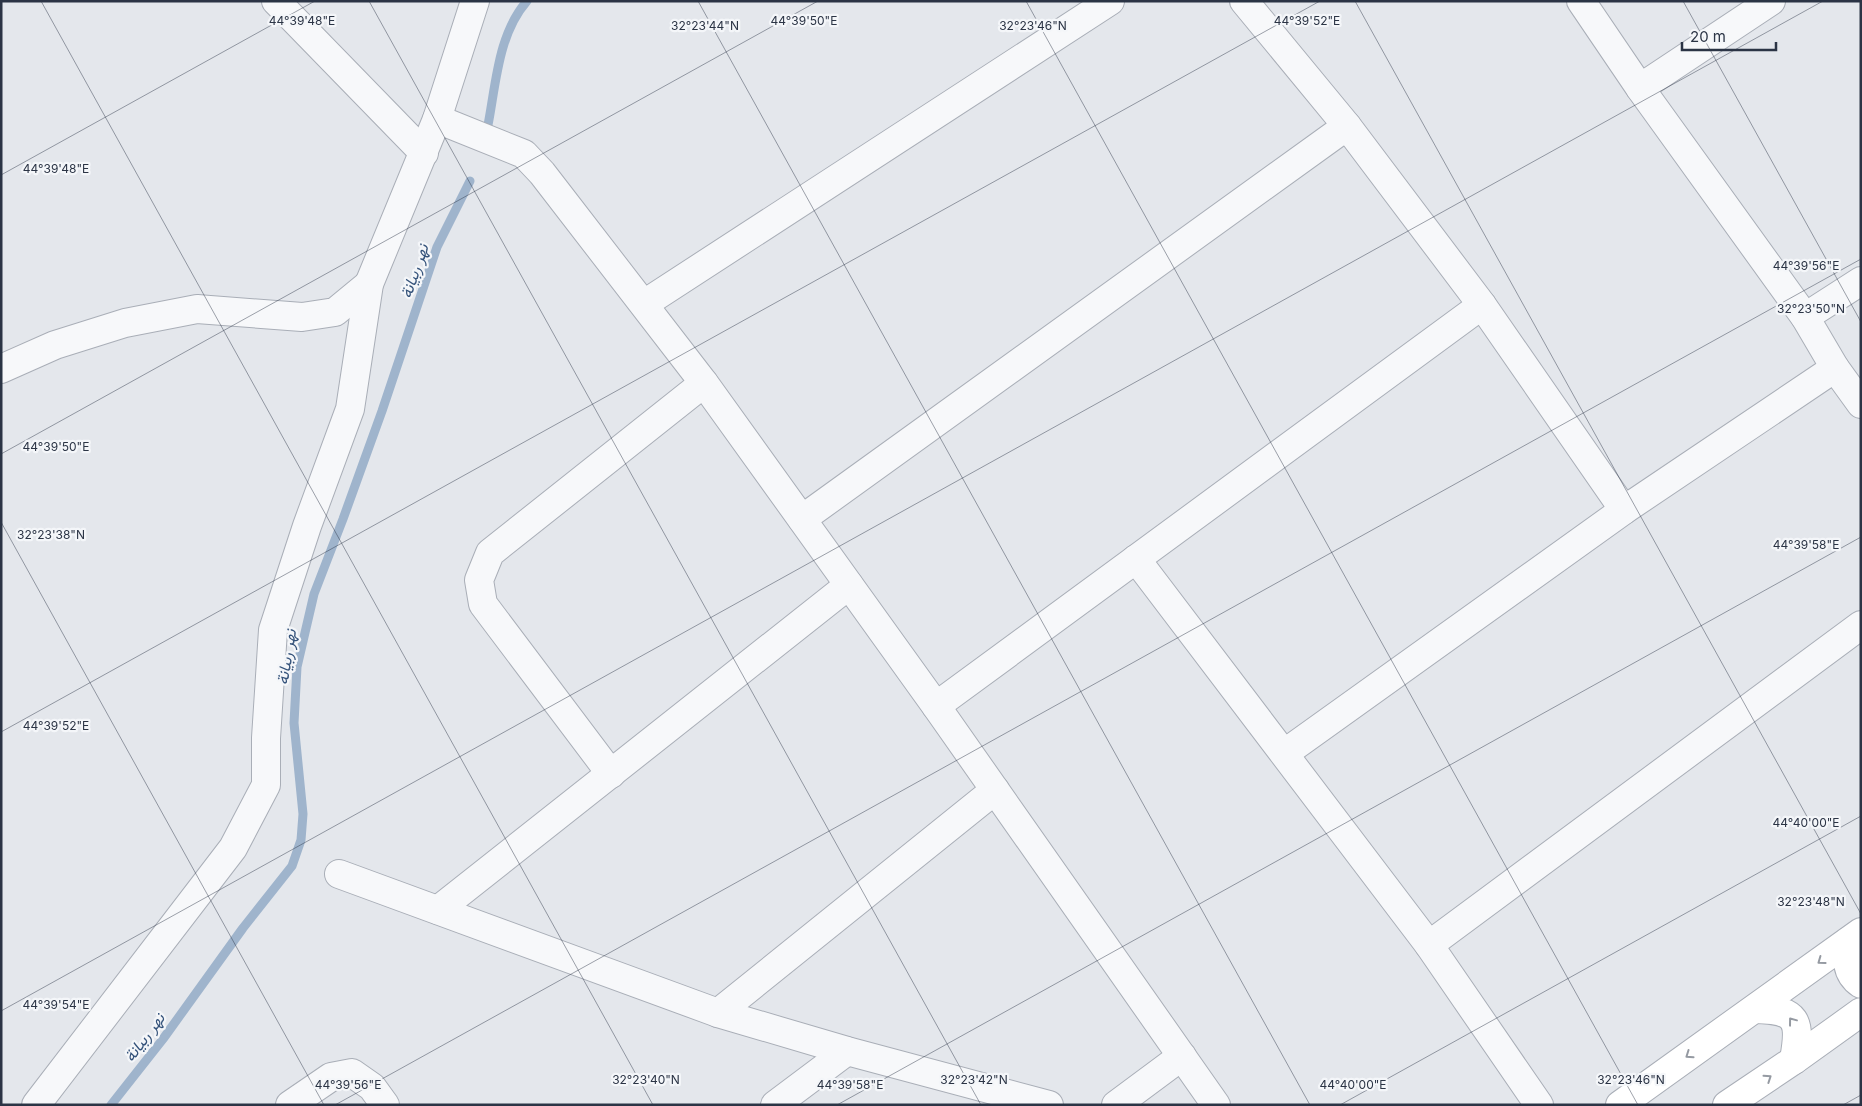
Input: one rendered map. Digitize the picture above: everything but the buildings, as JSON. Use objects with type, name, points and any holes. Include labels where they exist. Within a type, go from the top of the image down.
[{"type":"street","points":[[276,1],[424,153]]},
{"type":"street","points":[[36,1105],[233,848],[266,785],[266,738],[273,630],[307,526],[350,409],[369,284],[437,119],[476,1]]},
{"type":"street","points":[[644,304],[1110,1]]},
{"type":"street","points":[[1244,1],[1347,126],[1482,305],[1624,510]]},
{"type":"street","points":[[1581,1],[1640,88],[1805,317],[1835,368],[1861,404]]},
{"type":"street","points":[[1640,88],[1771,1]]},
{"type":"street","points":[[437,119],[524,154],[542,173],[704,382],[936,706],[1216,1105]]},
{"type":"street","points":[[802,519],[1347,126]]},
{"type":"street","points":[[1805,317],[1861,281]]},
{"type":"street","points":[[1,369],[55,345],[124,323],[197,309],[302,318],[335,312],[369,284]]},
{"type":"street","points":[[936,706],[1482,305]]},
{"type":"street","points":[[1285,753],[1624,510],[1835,368]]},
{"type":"street","points":[[611,774],[483,604],[479,580],[490,553],[704,382]]},
{"type":"street","points":[[1136,558],[1429,945],[1539,1105]]},
{"type":"street","points":[[438,910],[849,586]]},
{"type":"street","points":[[1429,945],[1861,625]]},
{"type":"street","points":[[718,1013],[995,790]]},
{"type":"street","points":[[338,874],[718,1013],[847,1051],[1049,1105]]},
{"type":"street","points":[[1855,936],[1847,967],[1852,976],[1861,984]]},
{"type":"street","points":[[1620,1105],[1855,936]]},
{"type":"street","points":[[1755,1009],[1782,1011],[1790,1016],[1796,1024],[1798,1032],[1794,1060]]},
{"type":"street","points":[[1727,1105],[1861,1012]]},
{"type":"street","points":[[775,1105],[847,1051]]},
{"type":"street","points":[[1116,1105],[1182,1056]]},
{"type":"street","points":[[290,1105],[331,1077],[352,1073],[372,1087],[385,1105]]},
{"type":"waterway","name":"نهر ربيانة","points":[[488,125],[496,76],[504,44],[517,14],[527,1]]},
{"type":"waterway","name":"نهر ربيانة","points":[[111,1105],[163,1039],[243,928],[292,866],[301,840],[303,814],[294,723],[297,667],[314,594],[382,411],[437,247],[470,181]]}]
